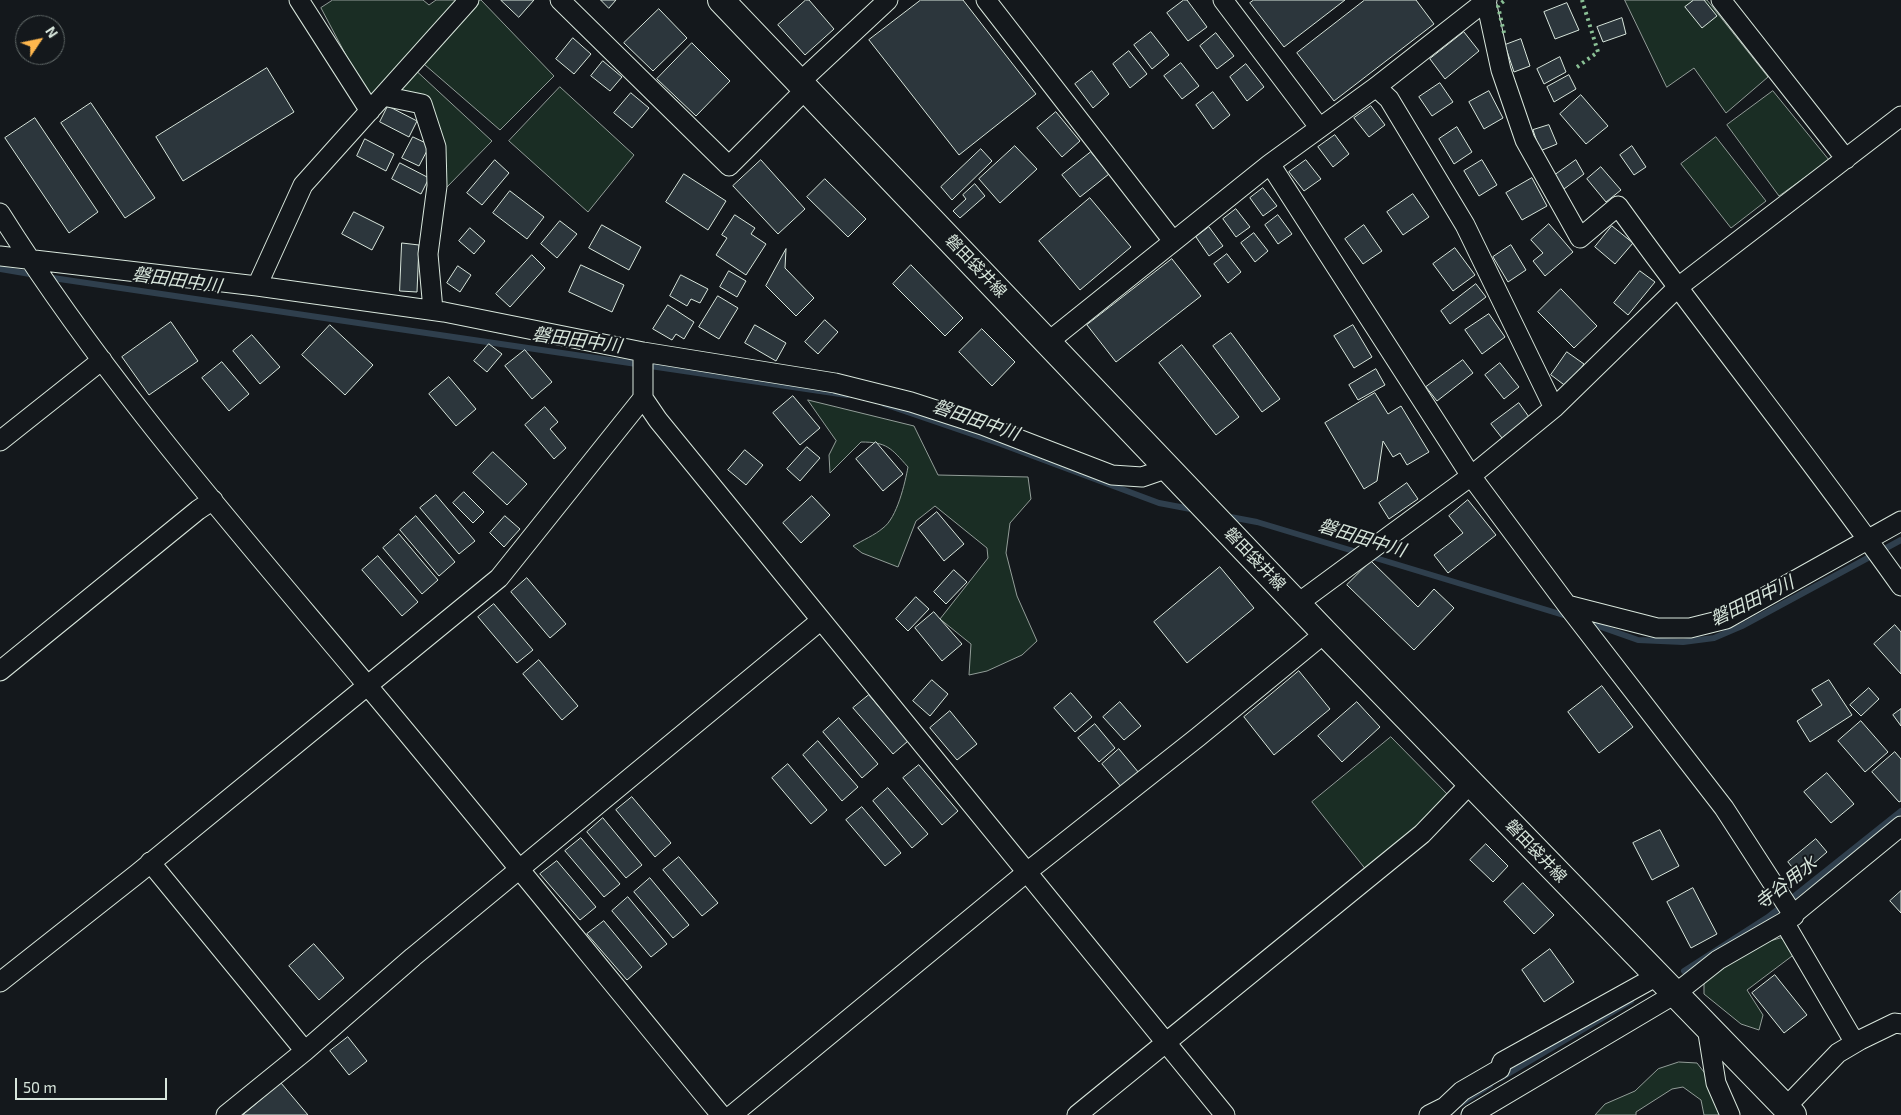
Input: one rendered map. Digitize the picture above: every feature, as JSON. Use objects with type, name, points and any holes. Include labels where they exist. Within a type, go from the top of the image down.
[{"type":"main road","name":"磐田袋井線","points":[[721,0],[1297,604],[1789,1111]]},
{"type":"street","points":[[300,0],[370,111]]},
{"type":"street","points":[[257,286],[303,185],[469,0]]},
{"type":"street","points":[[560,0],[729,166],[803,86],[888,0]]},
{"type":"street","points":[[986,0],[1173,241]]},
{"type":"street","points":[[1223,0],[1319,127]]},
{"type":"street","points":[[1721,0],[1846,159]]},
{"type":"street","points":[[1048,342],[1270,164],[1376,86],[1486,1],[1501,70],[1525,140],[1580,238],[1618,206],[1677,288],[1901,586]]},
{"type":"street","points":[[1376,86],[1389,99],[1465,225],[1554,408]]},
{"type":"street","points":[[383,96],[422,104],[436,147],[437,186],[428,254],[433,310]]},
{"type":"street","points":[[1297,604],[1471,476],[1554,408],[1677,288],[1901,116]]},
{"type":"street","points":[[1270,164],[1471,476],[1567,605],[1724,808],[1789,919],[1852,1038],[1860,1040]]},
{"type":"street","points":[[0,213],[29,260],[166,444],[721,1115]]},
{"type":"street","points":[[0,256],[257,286],[433,310],[644,352],[835,383],[911,402],[982,425],[1112,474],[1142,477],[1168,468]]},
{"type":"street","points":[[644,352],[643,398],[658,420],[820,621],[1225,1115]]},
{"type":"street","points":[[0,441],[102,360]]},
{"type":"street","points":[[0,982],[368,686],[499,578],[643,398]]},
{"type":"street","points":[[0,671],[198,510],[213,500]]},
{"type":"street","points":[[1567,605],[1657,628],[1690,628],[1726,619],[1901,521]]},
{"type":"street","points":[[226,1115],[305,1051],[413,957],[820,621]]},
{"type":"street","points":[[732,1115],[1027,872],[1198,737],[1325,633]]},
{"type":"street","points":[[1077,1115],[1422,834],[1470,783]]},
{"type":"street","points":[[1429,1115],[1445,1107],[1462,1091],[1500,1069],[1502,1062],[1718,960],[1789,919],[1901,826]]},
{"type":"street","points":[[150,862],[305,1051]]},
{"type":"street","points":[[1471,1115],[1666,985]]},
{"type":"street","points":[[1789,1111],[1838,1053],[1896,1023],[1901,1024]]},
{"type":"street","points":[[1707,1027],[1716,1083],[1730,1115]]},
{"type":"green space","points":[[333,0],[423,0],[429,5],[436,0],[481,0],[554,76],[500,130],[417,58],[411,66],[492,141],[446,188],[422,104],[377,102],[366,93],[321,8]]},
{"type":"green space","points":[[1625,0],[1707,0],[1768,77],[1726,113],[1694,68],[1667,87]]},
{"type":"green space","points":[[560,87],[634,155],[588,212],[509,141]]},
{"type":"green space","points":[[1773,91],[1829,160],[1779,196],[1727,125]]},
{"type":"green space","points":[[1716,137],[1766,201],[1731,228],[1681,164]]},
{"type":"green space","points":[[808,400],[914,426],[938,475],[1028,477],[1031,499],[1010,523],[1006,553],[1017,596],[1037,641],[1022,655],[987,671],[969,675],[971,644],[940,619],[988,558],[987,548],[935,506],[916,521],[898,567],[862,553],[853,546],[876,533],[888,523],[900,500],[908,467],[888,447],[877,443],[861,442],[830,473],[829,455],[836,441]]},
{"type":"green space","points":[[1391,737],[1454,801],[1371,876],[1312,802]]},
{"type":"green space","points":[[1781,938],[1800,950],[1747,990],[1763,1015],[1759,1030],[1741,1024],[1704,994],[1704,983],[1722,965],[1767,942]]},
{"type":"green space","points":[[1679,1062],[1697,1063],[1707,1076],[1723,1115],[1704,1115],[1701,1100],[1683,1087],[1672,1089],[1636,1112],[1636,1115],[1595,1115],[1605,1104],[1635,1091],[1658,1069]]},
{"type":"building","points":[[501,0],[534,0],[519,17]]},
{"type":"building","points":[[601,0],[616,0],[609,8]]},
{"type":"building","points":[[806,0],[809,0],[834,29],[805,55],[778,25]]},
{"type":"building","points":[[921,0],[963,0],[1036,94],[959,155],[869,40]]},
{"type":"building","points":[[1184,0],[1187,0],[1207,27],[1188,41],[1167,13]]},
{"type":"building","points":[[1254,0],[1345,0],[1284,47],[1250,3]]},
{"type":"building","points":[[1365,0],[1416,0],[1434,24],[1334,101],[1297,53]]},
{"type":"building","points":[[1694,0],[1704,0],[1717,16],[1702,28],[1685,7]]},
{"type":"building","points":[[1567,3],[1579,30],[1555,39],[1544,12]]},
{"type":"building","points":[[659,9],[687,38],[653,71],[624,43]]},
{"type":"building","points":[[1622,18],[1626,34],[1603,42],[1597,27]]},
{"type":"building","points":[[1151,32],[1169,55],[1152,69],[1134,45]]},
{"type":"building","points":[[1464,32],[1479,51],[1445,79],[1430,59]]},
{"type":"building","points":[[1216,33],[1234,56],[1217,69],[1200,46]]},
{"type":"building","points":[[573,38],[591,54],[574,74],[556,59]]},
{"type":"building","points":[[1521,39],[1530,66],[1514,72],[1505,45]]},
{"type":"building","points":[[692,43],[730,81],[696,116],[657,79]]},
{"type":"building","points":[[1129,51],[1147,74],[1130,88],[1113,64]]},
{"type":"building","points":[[1560,57],[1566,72],[1544,84],[1537,69]]},
{"type":"building","points":[[603,61],[622,77],[610,91],[591,76]]},
{"type":"building","points":[[1181,63],[1199,86],[1182,99],[1164,76]]},
{"type":"building","points":[[1246,64],[1264,87],[1247,101],[1230,77]]},
{"type":"building","points":[[267,68],[294,112],[183,181],[156,137]]},
{"type":"building","points":[[1092,71],[1109,94],[1093,108],[1075,84]]},
{"type":"building","points":[[1569,75],[1576,89],[1554,102],[1547,87]]},
{"type":"building","points":[[1440,83],[1453,102],[1432,116],[1419,97]]},
{"type":"building","points":[[1489,91],[1503,118],[1484,129],[1469,102]]},
{"type":"building","points":[[1213,92],[1230,115],[1213,129],[1196,105]]},
{"type":"building","points":[[631,93],[649,108],[632,128],[614,113]]},
{"type":"building","points":[[1581,95],[1608,126],[1586,144],[1560,114]]},
{"type":"building","points":[[91,103],[155,198],[125,218],[61,123]]},
{"type":"building","points":[[388,106],[417,121],[409,137],[380,122]]},
{"type":"building","points":[[1371,106],[1385,125],[1369,137],[1354,118]]},
{"type":"building","points":[[1056,112],[1080,141],[1062,157],[1037,128]]},
{"type":"building","points":[[35,118],[98,212],[69,233],[5,138]]},
{"type":"building","points":[[1549,125],[1557,144],[1540,151],[1533,130]]},
{"type":"building","points":[[1457,127],[1472,152],[1454,164],[1439,139]]},
{"type":"building","points":[[1335,135],[1349,154],[1333,167],[1318,147]]},
{"type":"building","points":[[413,137],[430,145],[419,166],[402,158]]},
{"type":"building","points":[[365,139],[394,154],[386,171],[357,156]]},
{"type":"building","points":[[1015,146],[1037,169],[1000,203],[979,179]]},
{"type":"building","points":[[1632,146],[1646,167],[1634,175],[1620,155]]},
{"type":"building","points":[[981,149],[992,161],[952,200],[941,187]]},
{"type":"building","points":[[1091,152],[1109,174],[1080,197],[1062,175]]},
{"type":"building","points":[[495,160],[509,173],[482,205],[467,193]]},
{"type":"building","points":[[761,160],[805,209],[778,234],[733,186]]},
{"type":"building","points":[[1306,160],[1321,179],[1304,191],[1289,172]]},
{"type":"building","points":[[1482,160],[1497,185],[1479,196],[1464,171]]},
{"type":"building","points":[[1576,160],[1584,174],[1564,189],[1555,175]]},
{"type":"building","points":[[400,163],[429,178],[421,194],[392,179]]},
{"type":"building","points":[[1601,167],[1621,190],[1606,202],[1587,179]]},
{"type":"building","points":[[684,174],[726,201],[708,230],[666,202]]},
{"type":"building","points":[[1532,178],[1547,206],[1522,220],[1506,193]]},
{"type":"building","points":[[825,179],[866,219],[848,237],[807,197]]},
{"type":"building","points":[[975,184],[985,196],[960,218],[953,211],[966,199],[963,195]]},
{"type":"building","points":[[1263,188],[1277,206],[1263,216],[1250,198]]},
{"type":"building","points":[[510,191],[544,217],[527,239],[493,213]]},
{"type":"building","points":[[1413,194],[1429,217],[1403,235],[1387,212]]},
{"type":"building","points":[[1090,198],[1131,247],[1080,290],[1039,241]]},
{"type":"building","points":[[1236,209],[1250,227],[1236,237],[1223,219]]},
{"type":"building","points":[[354,212],[384,227],[372,250],[342,234]]},
{"type":"building","points":[[735,215],[755,228],[751,234],[766,244],[746,275],[716,255],[727,238],[722,235]]},
{"type":"building","points":[[1278,215],[1292,234],[1278,244],[1265,225]]},
{"type":"building","points":[[560,221],[577,234],[557,258],[541,244]]},
{"type":"building","points":[[1549,224],[1573,252],[1545,276],[1533,261],[1543,253],[1531,240]]},
{"type":"building","points":[[602,225],[641,247],[629,270],[589,248]]},
{"type":"building","points":[[1364,225],[1382,251],[1363,264],[1345,239]]},
{"type":"building","points":[[1612,226],[1633,243],[1615,264],[1595,247]]},
{"type":"building","points":[[1209,227],[1223,246],[1209,256],[1196,237]]},
{"type":"building","points":[[470,228],[485,241],[474,254],[459,241]]},
{"type":"building","points":[[1254,233],[1268,251],[1255,262],[1241,243]]},
{"type":"building","points":[[402,243],[419,245],[417,292],[400,291]]},
{"type":"building","points":[[1511,245],[1526,270],[1508,282],[1493,257]]},
{"type":"building","points":[[1455,248],[1475,275],[1453,291],[1433,264]]},
{"type":"building","points":[[786,249],[785,268],[814,298],[796,316],[766,286]]},
{"type":"building","points":[[1227,254],[1241,272],[1228,283],[1214,264]]},
{"type":"building","points":[[532,255],[545,268],[510,307],[496,294]]},
{"type":"building","points":[[1172,259],[1201,296],[1116,362],[1087,325]]},
{"type":"building","points":[[581,265],[624,285],[612,312],[569,292]]},
{"type":"building","points":[[911,265],[963,318],[945,336],[893,284]]},
{"type":"building","points":[[458,266],[471,275],[460,292],[447,283]]},
{"type":"building","points":[[729,271],[746,281],[737,297],[720,287]]},
{"type":"building","points":[[1640,271],[1655,282],[1628,315],[1614,303]]},
{"type":"building","points":[[681,275],[708,289],[700,303],[691,299],[687,306],[670,296]]},
{"type":"building","points":[[1476,284],[1486,297],[1450,324],[1441,311]]},
{"type":"building","points":[[1561,289],[1597,326],[1574,348],[1538,312]]},
{"type":"building","points":[[718,296],[738,308],[719,339],[699,327]]},
{"type":"building","points":[[668,305],[694,322],[684,339],[676,334],[672,340],[653,329]]},
{"type":"building","points":[[1489,314],[1505,337],[1482,354],[1465,330]]},
{"type":"building","points":[[825,320],[838,332],[818,354],[805,342]]},
{"type":"building","points":[[171,322],[198,361],[149,395],[122,357]]},
{"type":"building","points":[[330,325],[373,365],[345,395],[302,355]]},
{"type":"building","points":[[755,325],[786,343],[776,361],[745,343]]},
{"type":"building","points":[[1353,325],[1372,357],[1354,368],[1334,336]]},
{"type":"building","points":[[982,329],[1015,362],[992,386],[959,352]]},
{"type":"building","points":[[1231,333],[1280,399],[1262,412],[1213,346]]},
{"type":"building","points":[[252,335],[280,367],[260,384],[233,351]]},
{"type":"building","points":[[489,344],[502,354],[487,372],[474,361]]},
{"type":"building","points":[[1182,345],[1239,417],[1216,435],[1159,363]]},
{"type":"building","points":[[525,350],[552,382],[532,399],[505,366]]},
{"type":"building","points":[[1567,352],[1584,364],[1567,387],[1551,375]]},
{"type":"building","points":[[1463,360],[1473,373],[1437,401],[1426,387]]},
{"type":"building","points":[[222,362],[249,394],[229,411],[202,378]]},
{"type":"building","points":[[1500,363],[1519,387],[1504,399],[1485,375]]},
{"type":"building","points":[[1376,369],[1385,385],[1358,400],[1349,385]]},
{"type":"building","points":[[449,377],[476,409],[456,426],[429,394]]},
{"type":"building","points":[[1375,393],[1388,414],[1401,406],[1429,452],[1407,465],[1400,453],[1393,457],[1383,441],[1377,481],[1364,489],[1325,423]]},
{"type":"building","points":[[793,396],[820,428],[800,445],[773,413]]},
{"type":"building","points":[[1519,403],[1529,417],[1502,438],[1491,424]]},
{"type":"building","points":[[545,407],[558,422],[550,429],[566,448],[554,459],[525,425]]},
{"type":"building","points":[[876,442],[903,474],[883,491],[856,459]]},
{"type":"building","points":[[807,447],[820,458],[800,481],[787,469]]},
{"type":"building","points":[[745,450],[763,465],[746,485],[728,470]]},
{"type":"building","points":[[493,452],[527,484],[507,505],[473,473]]},
{"type":"building","points":[[1407,483],[1418,499],[1389,519],[1379,503]]},
{"type":"building","points":[[464,492],[484,512],[473,523],[453,503]]},
{"type":"building","points":[[436,495],[475,541],[459,554],[420,508]]},
{"type":"building","points":[[812,496],[830,515],[801,543],[783,523]]},
{"type":"building","points":[[1468,500],[1496,535],[1448,573],[1434,555],[1463,533],[1449,516]]},
{"type":"building","points":[[937,512],[964,544],[944,561],[918,528]]},
{"type":"building","points":[[416,516],[455,562],[439,576],[400,530]]},
{"type":"building","points":[[505,516],[520,529],[504,547],[490,533]]},
{"type":"building","points":[[399,534],[438,580],[422,594],[383,548]]},
{"type":"building","points":[[378,556],[418,602],[402,616],[362,570]]},
{"type":"building","points":[[1371,561],[1418,607],[1434,589],[1454,608],[1414,650],[1347,585]]},
{"type":"building","points":[[1220,567],[1254,608],[1187,663],[1154,622]]},
{"type":"building","points":[[954,570],[967,582],[946,604],[934,592]]},
{"type":"building","points":[[527,578],[566,624],[550,638],[511,592]]},
{"type":"building","points":[[916,597],[929,609],[908,631],[896,619]]},
{"type":"building","points":[[494,604],[533,650],[517,663],[478,617]]},
{"type":"building","points":[[934,612],[962,644],[942,661],[915,628]]},
{"type":"building","points":[[1895,625],[1901,632],[1901,674],[1874,644]]},
{"type":"building","points":[[539,660],[578,706],[562,720],[523,674]]},
{"type":"building","points":[[1299,671],[1330,709],[1274,755],[1244,717]]},
{"type":"building","points":[[932,680],[948,694],[930,716],[913,701]]},
{"type":"building","points":[[1829,680],[1852,715],[1810,742],[1797,721],[1822,705],[1812,690]]},
{"type":"building","points":[[1602,686],[1633,727],[1599,753],[1568,712]]},
{"type":"building","points":[[1869,688],[1879,699],[1861,716],[1850,705]]},
{"type":"building","points":[[1071,693],[1092,717],[1075,732],[1054,708]]},
{"type":"building","points":[[869,695],[908,741],[893,754],[853,708]]},
{"type":"building","points":[[1120,702],[1141,726],[1124,740],[1103,717]]},
{"type":"building","points":[[1357,702],[1380,727],[1342,762],[1318,736]]},
{"type":"building","points":[[1901,709],[1901,726],[1893,715]]},
{"type":"building","points":[[950,711],[977,744],[957,760],[930,728]]},
{"type":"building","points":[[839,718],[878,764],[862,778],[823,732]]},
{"type":"building","points":[[1861,721],[1888,752],[1865,772],[1838,741]]},
{"type":"building","points":[[1095,724],[1115,748],[1099,762],[1078,738]]},
{"type":"building","points":[[818,741],[858,787],[842,801],[803,755]]},
{"type":"building","points":[[1119,749],[1139,773],[1122,788],[1102,764]]},
{"type":"building","points":[[1895,752],[1901,759],[1901,801],[1899,802],[1872,772]]},
{"type":"building","points":[[788,764],[827,810],[811,824],[772,778]]},
{"type":"building","points":[[919,765],[958,811],[942,825],[903,778]]},
{"type":"building","points":[[1827,773],[1854,804],[1831,823],[1804,792]]},
{"type":"building","points":[[888,788],[928,834],[912,848],[873,801]]},
{"type":"building","points":[[632,797],[671,843],[655,857],[616,810]]},
{"type":"building","points":[[862,807],[901,853],[885,866],[846,820]]},
{"type":"building","points":[[603,818],[642,865],[626,878],[587,832]]},
{"type":"building","points":[[1660,830],[1679,866],[1652,880],[1633,843]]},
{"type":"building","points":[[581,838],[620,884],[604,897],[565,851]]},
{"type":"building","points":[[1816,839],[1827,852],[1799,876],[1788,862]]},
{"type":"building","points":[[1486,844],[1508,866],[1493,882],[1470,860]]},
{"type":"building","points":[[679,857],[718,903],[702,916],[663,870]]},
{"type":"building","points":[[557,861],[596,907],[580,920],[540,874]]},
{"type":"building","points":[[650,878],[689,925],[673,938],[634,892]]},
{"type":"building","points":[[1523,883],[1554,915],[1534,934],[1504,902]]},
{"type":"building","points":[[1693,888],[1717,934],[1691,948],[1667,902]]},
{"type":"building","points":[[1901,891],[1901,913],[1890,901]]},
{"type":"building","points":[[628,897],[667,944],[651,957],[612,911]]},
{"type":"building","points":[[604,921],[642,967],[627,980],[587,934]]},
{"type":"building","points":[[314,944],[344,978],[319,1000],[289,966]]},
{"type":"building","points":[[1550,949],[1574,982],[1544,1002],[1522,970]]},
{"type":"building","points":[[1775,975],[1807,1015],[1784,1033],[1752,993]]},
{"type":"building","points":[[348,1037],[367,1061],[349,1075],[330,1051]]},
{"type":"building","points":[[281,1083],[308,1115],[243,1115]]},
{"type":"waterway","name":"磐田田中川","points":[[0,269],[36,275]]},
{"type":"waterway","name":"磐田田中川","points":[[46,277],[847,395]]},
{"type":"waterway","name":"磐田田中川","points":[[884,404],[1001,444],[1159,503],[1196,510]]},
{"type":"waterway","name":"磐田田中川","points":[[1225,516],[1257,522],[1360,553]]},
{"type":"waterway","name":"磐田田中川","points":[[1587,622],[1638,640],[1683,642],[1714,638],[1742,626],[1901,540]]},
{"type":"waterway","name":"磐田田中川","points":[[1369,556],[1570,617]]},
{"type":"waterway","name":"寺谷用水","points":[[1684,971],[1768,917],[1901,811]]},
{"type":"waterway","name":"寺谷用水","points":[[1501,1078],[1631,1001]]},
{"type":"waterway","name":"寺谷用水","points":[[1457,1106],[1490,1085]]},
{"type":"hedge","points":[[1504,33],[1498,6],[1505,0]]},
{"type":"hedge","points":[[1577,67],[1598,52],[1582,0]]}]
